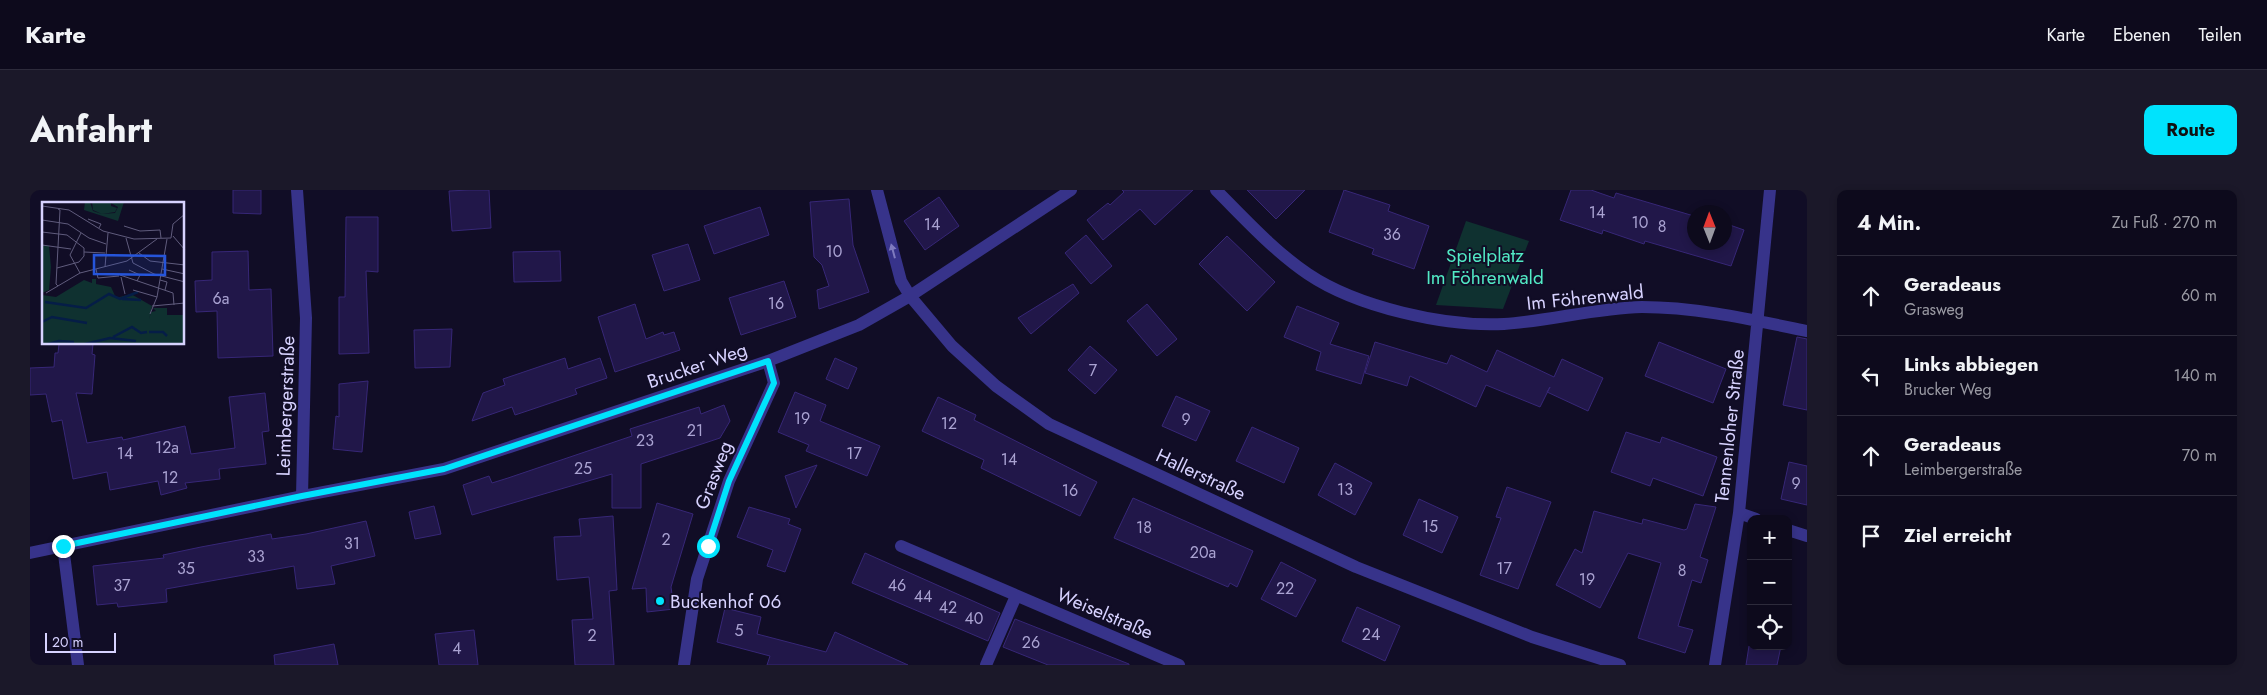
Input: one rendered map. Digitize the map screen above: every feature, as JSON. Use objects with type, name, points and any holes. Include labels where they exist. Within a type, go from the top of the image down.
[{"type":"street","name":"Leimbergerstraße","points":[[30,553],[302,496],[306,386],[306,318],[296,190]]},
{"type":"street","name":"Hallerstraße","points":[[877,190],[901,281],[910,296],[952,346],[996,386],[1049,424],[1356,567],[1532,637],[1620,665]]},
{"type":"street","name":"Brucker Weg","points":[[302,496],[444,469],[768,361],[859,325],[910,296],[1071,190]]},
{"type":"street","name":"Im Föhrenwald","points":[[1216,190],[1276,250],[1309,275],[1348,294],[1386,308],[1425,318],[1453,322],[1501,324],[1643,307],[1683,310],[1759,321],[1807,331]]},
{"type":"street","name":"Tennenloher Straße","points":[[1715,665],[1739,513],[1759,321],[1770,190]]},
{"type":"street","name":"Grasweg","points":[[684,665],[697,579],[712,530],[729,481],[774,383],[768,361]]},
{"type":"street","points":[[1739,513],[1747,516]]},
{"type":"street","points":[[1792,531],[1807,536]]},
{"type":"street","points":[[63,546],[78,665]]},
{"type":"street","name":"Weiselstraße","points":[[901,546],[1180,665]]},
{"type":"street","points":[[986,665],[1016,596]]},
{"type":"green space","name":"Spielplatz Im Föhrenwald","points":[[1466,221],[1529,241],[1503,309],[1436,305]]},
{"type":"building","points":[[233,190],[261,190],[261,214],[233,213]]},
{"type":"building","points":[[489,190],[491,228],[452,231],[449,191]]},
{"type":"building","points":[[1122,190],[1193,190],[1155,225],[1140,209],[1103,240],[1087,220],[1108,203],[1110,205],[1124,192]]},
{"type":"building","points":[[1247,190],[1305,190],[1276,219]]},
{"type":"building","points":[[1344,190],[1390,205],[1388,211],[1429,226],[1414,269],[1372,254],[1374,249],[1329,232]]},
{"type":"building","points":[[1571,190],[1591,190],[1614,198],[1616,193],[1687,214],[1687,250],[1732,250],[1732,226],[1744,230],[1731,266],[1645,241],[1644,244],[1603,230],[1602,234],[1560,220]]},
{"type":"building","points":[[939,197],[959,226],[925,250],[904,221]]},
{"type":"building","points":[[849,199],[853,245],[869,292],[819,309],[817,290],[829,286],[822,265],[814,257],[810,202]]},
{"type":"building","points":[[760,207],[769,235],[714,254],[704,226]]},
{"type":"building","points":[[346,217],[378,217],[378,272],[366,271],[369,353],[339,354],[339,297],[345,297]]},
{"type":"building","points":[[1086,235],[1112,266],[1091,284],[1065,253]]},
{"type":"building","points":[[1227,236],[1275,282],[1247,311],[1199,264]]},
{"type":"building","points":[[688,244],[700,280],[664,291],[652,255]]},
{"type":"building","points":[[248,251],[249,290],[271,289],[273,356],[218,358],[217,311],[196,312],[195,281],[212,280],[212,252]]},
{"type":"building","points":[[560,251],[561,281],[514,282],[513,252]]},
{"type":"building","points":[[784,281],[796,317],[741,335],[729,298]]},
{"type":"building","points":[[1073,284],[1079,293],[1031,334],[1018,318]]},
{"type":"building","points":[[635,304],[646,339],[663,332],[664,335],[674,332],[680,350],[615,372],[598,317]]},
{"type":"building","points":[[1147,304],[1177,339],[1157,356],[1127,321]]},
{"type":"building","points":[[1297,306],[1339,323],[1330,344],[1369,356],[1361,384],[1316,370],[1321,352],[1284,337]]},
{"type":"building","points":[[452,329],[450,367],[415,368],[414,330]]},
{"type":"building","points":[[1797,337],[1807,339],[1807,410],[1783,405]]},
{"type":"building","points":[[1375,342],[1447,364],[1451,355],[1487,372],[1497,350],[1554,377],[1562,359],[1603,378],[1588,411],[1547,392],[1540,407],[1486,385],[1476,407],[1410,376],[1407,386],[1365,373]]},
{"type":"building","points":[[1659,342],[1726,369],[1713,403],[1645,376]]},
{"type":"building","points":[[59,345],[93,345],[92,354],[95,355],[92,394],[76,393],[87,443],[122,437],[123,440],[185,426],[191,454],[235,448],[229,397],[265,393],[269,431],[262,432],[266,464],[219,469],[220,479],[185,483],[187,488],[161,495],[158,481],[110,490],[107,472],[73,479],[62,420],[52,422],[46,394],[30,395],[30,368],[54,367],[55,353],[58,353]]},
{"type":"building","points":[[1090,346],[1117,370],[1095,394],[1068,370]]},
{"type":"building","points":[[565,358],[568,369],[600,358],[607,378],[575,389],[577,394],[515,415],[512,407],[472,421],[483,393],[505,385],[503,379]]},
{"type":"building","points":[[835,358],[857,368],[848,389],[826,379]]},
{"type":"building","points":[[368,381],[362,452],[333,449],[336,416],[339,417],[339,384]]},
{"type":"building","points":[[795,392],[826,405],[820,421],[880,446],[867,476],[806,451],[809,445],[778,432]]},
{"type":"building","points":[[1176,396],[1210,411],[1196,441],[1162,426]]},
{"type":"building","points":[[938,397],[976,415],[974,420],[1097,482],[1080,516],[981,468],[984,460],[922,431]]},
{"type":"building","points":[[724,405],[730,421],[720,438],[641,464],[641,508],[612,508],[612,474],[472,515],[463,485],[489,476],[492,483],[632,436],[630,429],[699,407],[701,414]]},
{"type":"building","points":[[1252,427],[1299,448],[1284,483],[1236,461]]},
{"type":"building","points":[[1626,432],[1660,443],[1662,437],[1717,457],[1703,496],[1653,478],[1650,486],[1611,472]]},
{"type":"building","points":[[1789,462],[1807,466],[1807,505],[1781,499]]},
{"type":"building","points":[[1335,463],[1372,483],[1355,515],[1318,495]]},
{"type":"building","points":[[817,465],[796,508],[785,476]]},
{"type":"building","points":[[1507,487],[1551,502],[1518,589],[1480,575],[1501,518],[1496,517]]},
{"type":"building","points":[[1133,498],[1253,551],[1237,587],[1230,583],[1228,587],[1114,538]]},
{"type":"building","points":[[1419,499],[1458,517],[1442,553],[1403,535]]},
{"type":"building","points":[[657,503],[693,514],[671,587],[674,609],[647,612],[646,588],[632,589]]},
{"type":"building","points":[[1695,504],[1716,507],[1700,557],[1708,560],[1701,583],[1692,580],[1678,626],[1693,630],[1685,653],[1638,638],[1661,563],[1628,553],[1600,608],[1556,585],[1575,549],[1582,553],[1594,511],[1642,524],[1643,519],[1684,530],[1687,529]]},
{"type":"building","points":[[434,506],[441,534],[415,539],[409,512]]},
{"type":"building","points":[[749,507],[790,519],[788,524],[801,529],[785,572],[767,566],[773,550],[737,537]]},
{"type":"building","points":[[613,516],[617,590],[609,591],[614,665],[575,665],[572,620],[593,619],[589,577],[557,580],[554,537],[581,536],[579,519]]},
{"type":"building","points":[[366,521],[375,556],[331,566],[335,584],[297,589],[294,566],[166,589],[167,602],[118,607],[117,603],[97,605],[93,566],[164,558],[163,555],[271,534],[272,539]]},
{"type":"building","points":[[865,553],[1000,613],[988,641],[852,583]]},
{"type":"building","points":[[1281,562],[1316,580],[1296,617],[1261,599]]},
{"type":"building","points":[[1357,607],[1400,626],[1385,661],[1342,641]]},
{"type":"building","points":[[725,608],[761,617],[757,634],[826,652],[835,632],[908,665],[767,665],[770,656],[717,642]]},
{"type":"building","points":[[1015,619],[1129,665],[1048,665],[1003,647]]},
{"type":"building","points":[[474,630],[478,665],[439,665],[435,634]]},
{"type":"building","points":[[334,644],[338,665],[275,665],[274,655]]},
{"type":"building","points":[[1748,650],[1780,650],[1777,665],[1746,665]]},
{"type":"place","name":"Buckenhof 06","points":[[660,601]]},
{"type":"route","points":[[63,546],[302,496],[444,469],[768,361],[774,383],[729,481],[708,546]]}]
